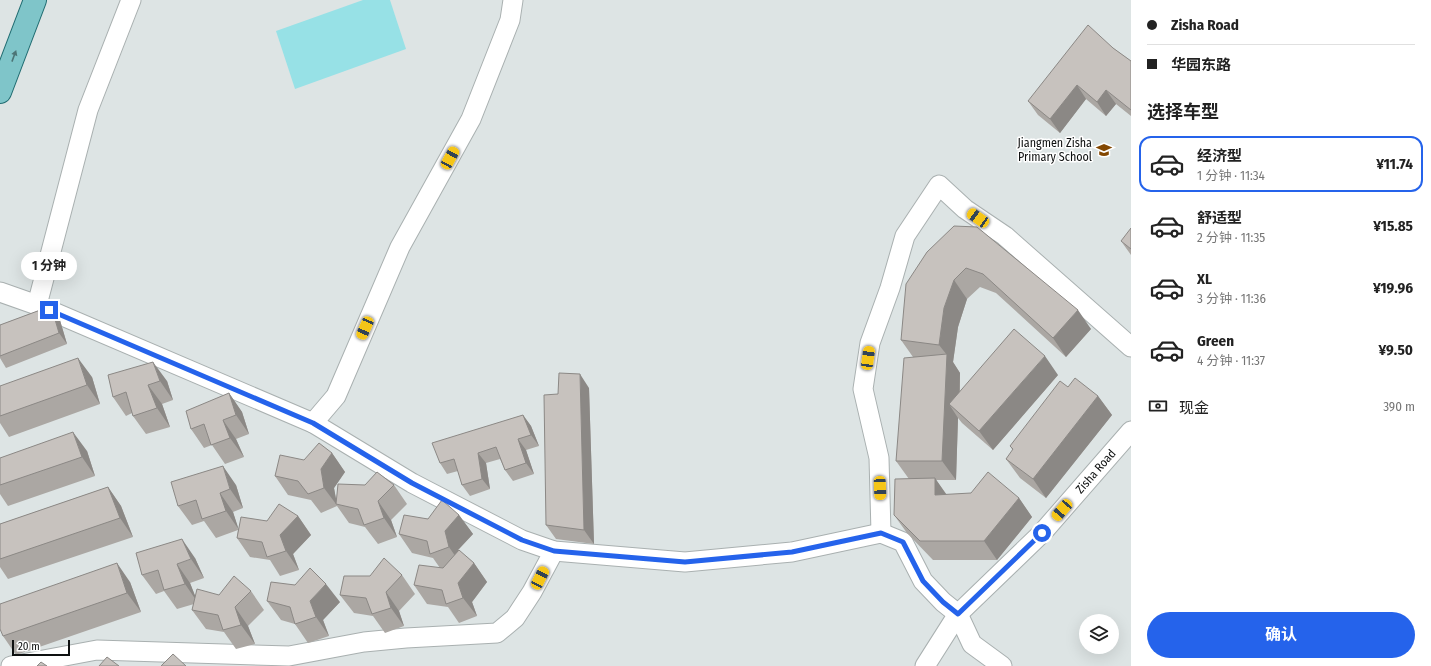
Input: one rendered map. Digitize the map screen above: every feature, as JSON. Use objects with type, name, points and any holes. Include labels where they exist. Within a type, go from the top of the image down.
[{"type":"main road","points":[[0,92],[34,0]]},
{"type":"street","points":[[37,306],[88,110],[131,0]]},
{"type":"street","points":[[313,423],[336,396],[400,247],[471,119],[510,20],[513,0]]},
{"type":"street","points":[[881,533],[879,458],[863,389],[870,343],[890,288],[905,236],[939,185],[965,209],[1004,236],[1131,347]]},
{"type":"street","points":[[0,292],[37,306],[313,423],[412,483],[522,540],[554,551],[685,562],[792,552],[881,533],[903,542],[923,581],[943,602],[958,614],[972,644],[1002,666]]},
{"type":"street","name":"Zisha Road","points":[[925,666],[958,614],[1042,533],[1131,431]]},
{"type":"street","points":[[10,666],[96,650],[289,656],[392,639],[497,633],[515,618],[520,611],[554,551]]},
{"type":"shaded area","points":[[363,0],[390,0],[406,49],[295,89],[276,31]]},
{"type":"building","points":[[1088,25],[1113,48],[1131,61],[1131,110],[1106,90],[1097,102],[1077,85],[1050,119],[1028,101]]},
{"type":"building","points":[[954,226],[977,227],[1078,310],[1053,338],[983,274],[966,268],[954,280],[944,308],[939,345],[901,340],[906,284],[927,252]]},
{"type":"building","points":[[1131,228],[1131,249],[1121,241]]},
{"type":"building","points":[[51,306],[59,333],[0,356],[0,325]]},
{"type":"building","points":[[1014,329],[1045,356],[979,431],[949,404]]},
{"type":"building","points":[[947,354],[942,461],[896,461],[904,358]]},
{"type":"building","points":[[78,358],[87,385],[0,416],[0,386]]},
{"type":"building","points":[[153,362],[160,381],[148,385],[157,408],[133,416],[126,392],[113,397],[108,375]]},
{"type":"building","points":[[559,373],[580,374],[584,530],[546,525],[544,395],[558,394]]},
{"type":"building","points":[[1075,378],[1098,396],[1033,479],[1006,459],[1013,449],[1010,446],[1060,381],[1068,387]]},
{"type":"building","points":[[229,393],[236,415],[223,420],[230,438],[211,445],[204,424],[191,429],[186,411]]},
{"type":"building","points":[[523,415],[531,435],[518,439],[526,463],[505,470],[496,447],[478,453],[482,479],[462,485],[454,459],[440,463],[432,443]]},
{"type":"building","points":[[73,432],[82,457],[0,485],[0,458]]},
{"type":"building","points":[[319,443],[332,453],[321,469],[324,488],[308,494],[298,481],[275,476],[280,455],[304,460]]},
{"type":"building","points":[[223,466],[230,489],[220,493],[226,511],[202,519],[196,500],[178,506],[171,482]]},
{"type":"building","points":[[377,472],[394,485],[378,501],[384,518],[364,525],[358,509],[336,504],[338,484],[365,485]]},
{"type":"building","points":[[988,472],[1019,498],[984,541],[920,541],[894,515],[895,479],[935,478],[935,495],[971,493]]},
{"type":"building","points":[[108,487],[120,518],[0,559],[0,524]]},
{"type":"building","points":[[442,500],[459,515],[445,531],[449,547],[430,554],[427,541],[399,534],[404,515],[428,519]]},
{"type":"building","points":[[279,504],[298,516],[280,535],[286,551],[267,557],[262,542],[237,538],[241,517],[267,521]]},
{"type":"building","points":[[182,539],[191,559],[177,564],[185,584],[164,590],[158,570],[142,575],[136,553]]},
{"type":"building","points":[[459,550],[474,563],[458,583],[463,598],[446,604],[442,590],[414,585],[419,565],[443,568]]},
{"type":"building","points":[[384,558],[402,575],[386,592],[391,608],[372,614],[366,598],[340,595],[344,576],[370,576]]},
{"type":"building","points":[[117,563],[127,593],[3,636],[0,629],[0,604]]},
{"type":"building","points":[[310,568],[326,584],[310,601],[316,617],[295,624],[290,607],[267,601],[271,582],[295,585]]},
{"type":"building","points":[[234,576],[251,591],[235,607],[241,625],[223,630],[218,615],[192,610],[197,589],[219,595]]},
{"type":"building","points":[[173,654],[186,666],[161,666]]},
{"type":"building","points":[[107,657],[119,666],[99,666]]},
{"type":"building","points":[[41,662],[47,666],[37,666]]},
{"type":"place","name":"Jiangmen Zisha Primary School","points":[[1104,150]]},
{"type":"route","points":[[49,310],[313,423],[412,483],[522,540],[554,551],[685,562],[792,552],[881,533],[903,542],[923,581],[943,602],[958,614],[1042,533]]}]
